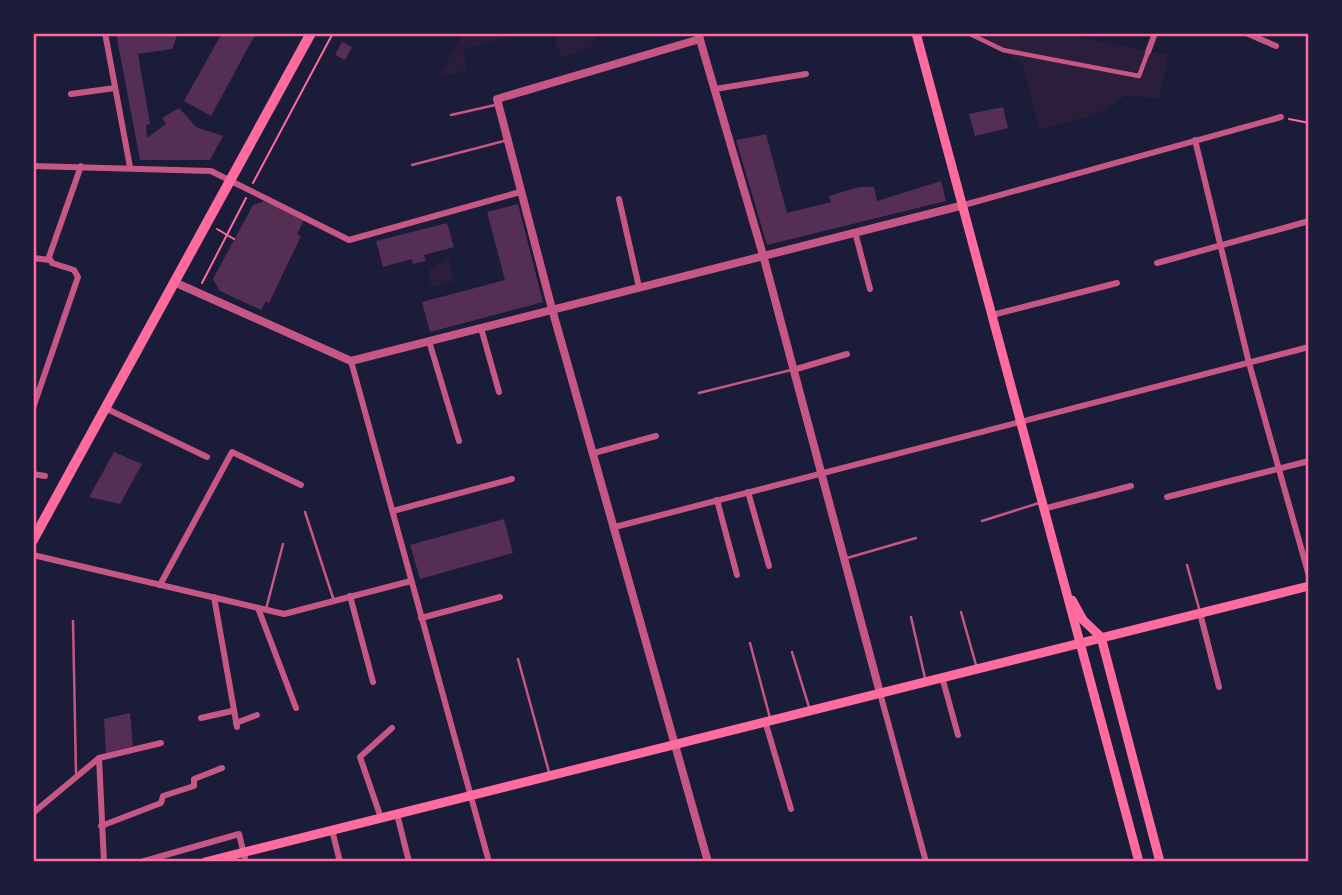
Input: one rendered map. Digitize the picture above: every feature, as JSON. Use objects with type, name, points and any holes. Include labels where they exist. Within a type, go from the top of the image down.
[{"type":"main road","points":[[33,540],[311,33]]},
{"type":"main road","points":[[916,33],[1139,862]]},
{"type":"main road","points":[[1064,586],[1083,620],[1101,637],[1160,862]]},
{"type":"main road","points":[[205,862],[245,857],[332,830],[1309,586]]},
{"type":"street","points":[[105,33],[130,167]]},
{"type":"street","points":[[968,33],[1003,50],[1139,76],[1155,33]]},
{"type":"street","points":[[1246,33],[1276,46]]},
{"type":"street","points":[[708,862],[552,309],[498,101],[699,36],[764,256],[926,862]]},
{"type":"street","points":[[715,89],[806,74]]},
{"type":"street","points":[[71,94],[115,88]]},
{"type":"street","points":[[174,282],[351,361],[964,205],[1282,117]]},
{"type":"street","points":[[1195,141],[1249,363],[1309,576]]},
{"type":"street","points":[[33,166],[211,171],[349,240],[520,191]]},
{"type":"street","points":[[50,260],[81,166]]},
{"type":"street","points":[[619,199],[639,287]]},
{"type":"street","points":[[1157,262],[1309,221]]},
{"type":"street","points":[[855,232],[870,289]]},
{"type":"street","points":[[33,258],[50,260],[74,270],[78,277],[33,408]]},
{"type":"street","points":[[992,316],[1117,283]]},
{"type":"street","points":[[481,328],[499,392]]},
{"type":"street","points":[[429,341],[459,441]]},
{"type":"street","points":[[615,527],[1309,347]]},
{"type":"street","points":[[793,370],[847,354]]},
{"type":"street","points":[[351,361],[489,862]]},
{"type":"street","points":[[105,408],[207,457]]},
{"type":"street","points":[[594,453],[656,436]]},
{"type":"street","points":[[160,585],[232,452],[301,485]]},
{"type":"street","points":[[1167,497],[1309,461]]},
{"type":"street","points":[[33,474],[45,476]]},
{"type":"street","points":[[393,511],[512,479]]},
{"type":"street","points":[[1043,505],[1131,486]]},
{"type":"street","points":[[748,492],[769,566]]},
{"type":"street","points":[[717,500],[737,575]]},
{"type":"street","points":[[33,555],[284,614],[411,580]]},
{"type":"street","points":[[349,596],[373,682]]},
{"type":"street","points":[[214,597],[232,711],[237,725],[257,715]]},
{"type":"street","points":[[421,618],[500,597]]},
{"type":"street","points":[[262,608],[296,708]]},
{"type":"street","points":[[1200,613],[1219,687]]},
{"type":"street","points":[[942,677],[958,735]]},
{"type":"street","points":[[201,718],[232,711]]},
{"type":"street","points":[[767,721],[791,809]]},
{"type":"street","points":[[381,818],[360,757],[392,728]]},
{"type":"street","points":[[33,813],[99,758],[161,743]]},
{"type":"street","points":[[99,758],[104,862]]},
{"type":"street","points":[[101,827],[161,803],[163,796],[194,786],[194,779],[222,768]]},
{"type":"street","points":[[397,814],[409,862]]},
{"type":"street","points":[[332,830],[340,862]]},
{"type":"street","points":[[141,862],[239,834],[245,857]]},
{"type":"lane","points":[[451,115],[498,101]]},
{"type":"lane","points":[[412,165],[508,140]]},
{"type":"lane","points":[[699,393],[793,370]]},
{"type":"lane","points":[[982,521],[1043,505]]},
{"type":"lane","points":[[304,512],[334,601]]},
{"type":"lane","points":[[844,559],[916,538]]},
{"type":"lane","points":[[262,608],[283,544]]},
{"type":"lane","points":[[1187,565],[1200,613]]},
{"type":"lane","points":[[961,612],[977,668]]},
{"type":"lane","points":[[911,617],[926,681]]},
{"type":"lane","points":[[73,621],[76,776]]},
{"type":"lane","points":[[750,643],[767,721]]},
{"type":"lane","points":[[792,652],[810,710]]},
{"type":"lane","points":[[518,659],[550,775]]},
{"type":"path","points":[[196,293],[332,33]]},
{"type":"path","points":[[1282,117],[1309,123]]},
{"type":"path","points":[[206,224],[234,239]]},
{"type":"shaded area","points":[[463,33],[522,33],[463,49],[467,70],[438,78]]},
{"type":"shaded area","points":[[553,33],[598,33],[590,48],[561,58]]},
{"type":"shaded area","points":[[979,33],[1059,33],[1168,55],[1159,98],[1125,96],[1098,114],[1039,130],[1023,65]]},
{"type":"shaded area","points":[[449,258],[454,281],[432,287],[428,275],[430,269]]},
{"type":"building","points":[[116,33],[178,33],[172,49],[138,54],[150,124],[146,125],[147,138],[166,124],[162,118],[179,108],[196,127],[223,136],[210,160],[140,160]]},
{"type":"building","points":[[222,33],[255,35],[211,116],[184,101]]},
{"type":"building","points":[[342,42],[352,47],[345,60],[335,55]]},
{"type":"building","points":[[1003,107],[1008,128],[975,136],[969,114]]},
{"type":"building","points":[[766,134],[787,213],[831,202],[829,196],[859,187],[874,187],[877,201],[941,181],[946,201],[767,245],[736,140]]},
{"type":"building","points":[[264,201],[304,220],[297,234],[301,236],[269,303],[266,301],[261,310],[220,291],[213,279],[253,205]]},
{"type":"building","points":[[518,204],[543,302],[430,332],[422,302],[505,280],[487,212]]},
{"type":"building","points":[[447,223],[454,247],[424,255],[426,261],[413,264],[412,259],[383,267],[376,241]]},
{"type":"building","points":[[114,452],[142,464],[120,504],[89,497]]},
{"type":"building","points":[[504,519],[513,553],[420,579],[410,545]]},
{"type":"building","points":[[130,713],[133,746],[106,753],[104,719]]}]
